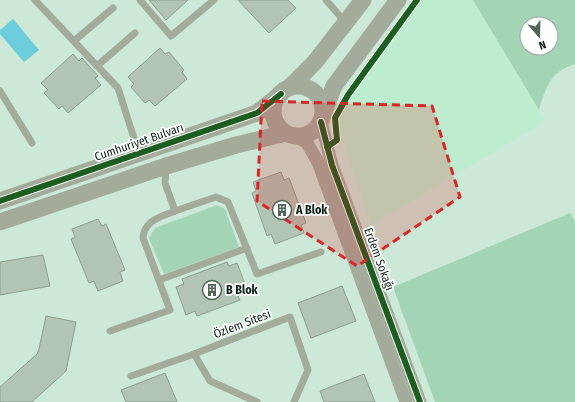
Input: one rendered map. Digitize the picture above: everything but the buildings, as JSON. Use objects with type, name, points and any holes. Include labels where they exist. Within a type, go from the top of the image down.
[{"type":"street","name":"Cumhuriyet Bulvarı","points":[[0,201],[257,113],[285,91],[315,62],[363,0]]},
{"type":"street","points":[[0,222],[166,166],[236,145],[290,134],[310,133],[322,118],[334,86],[350,62],[398,0]]},
{"type":"street","points":[[290,134],[276,123],[274,115],[274,107],[285,91],[302,86],[316,93],[320,99],[322,118]]},
{"type":"street","name":"Erdem Sokağı","points":[[322,118],[332,166],[420,402]]},
{"type":"street","name":"Erdem Sokağı","points":[[290,134],[307,143],[318,162],[406,402]]},
{"type":"street","points":[[159,147],[166,166]]},
{"type":"lane","points":[[140,0],[171,36],[214,0]]},
{"type":"lane","points":[[326,0],[346,22]]},
{"type":"lane","points":[[39,1],[96,66],[118,88],[139,154]]},
{"type":"lane","points":[[74,41],[113,8]]},
{"type":"lane","points":[[96,66],[135,33]]},
{"type":"lane","points":[[0,91],[32,143]]},
{"type":"lane","points":[[166,166],[165,183],[175,211]]},
{"type":"lane","points":[[110,331],[170,310],[143,238],[143,231],[152,220],[175,211],[216,197],[222,198],[228,202],[257,274],[321,252]]},
{"type":"lane","points":[[159,280],[247,248]]},
{"type":"lane","name":"Özlem Sitesi","points":[[194,354],[290,317],[308,370],[294,402]]},
{"type":"lane","points":[[131,376],[194,354],[210,381],[257,402]]},
{"type":"highlighted area","points":[[262,101],[432,106],[460,197],[357,266],[257,201]]},
{"type":"shaded area","points":[[415,0],[473,0],[545,121],[371,226],[339,128],[341,114],[344,99],[352,82]]},
{"type":"shaded area","points":[[473,0],[575,0],[575,64],[560,71],[554,76],[544,94],[539,110]]},
{"type":"shaded area","points":[[217,205],[225,209],[239,247],[164,274],[149,238],[155,228]]},
{"type":"shaded area","points":[[570,213],[575,221],[575,402],[435,402],[393,287]]},
{"type":"water","points":[[13,19],[39,50],[24,62],[0,34],[0,30]]},
{"type":"cycle path","points":[[327,147],[337,140],[335,118],[348,95],[417,0]]},
{"type":"cycle path","points":[[0,201],[257,113],[281,94]]},
{"type":"cycle path","points":[[321,122],[332,165],[420,402]]},
{"type":"place","name":"A Blok","points":[[282,210]]},
{"type":"place","name":"B Blok","points":[[212,290]]}]
